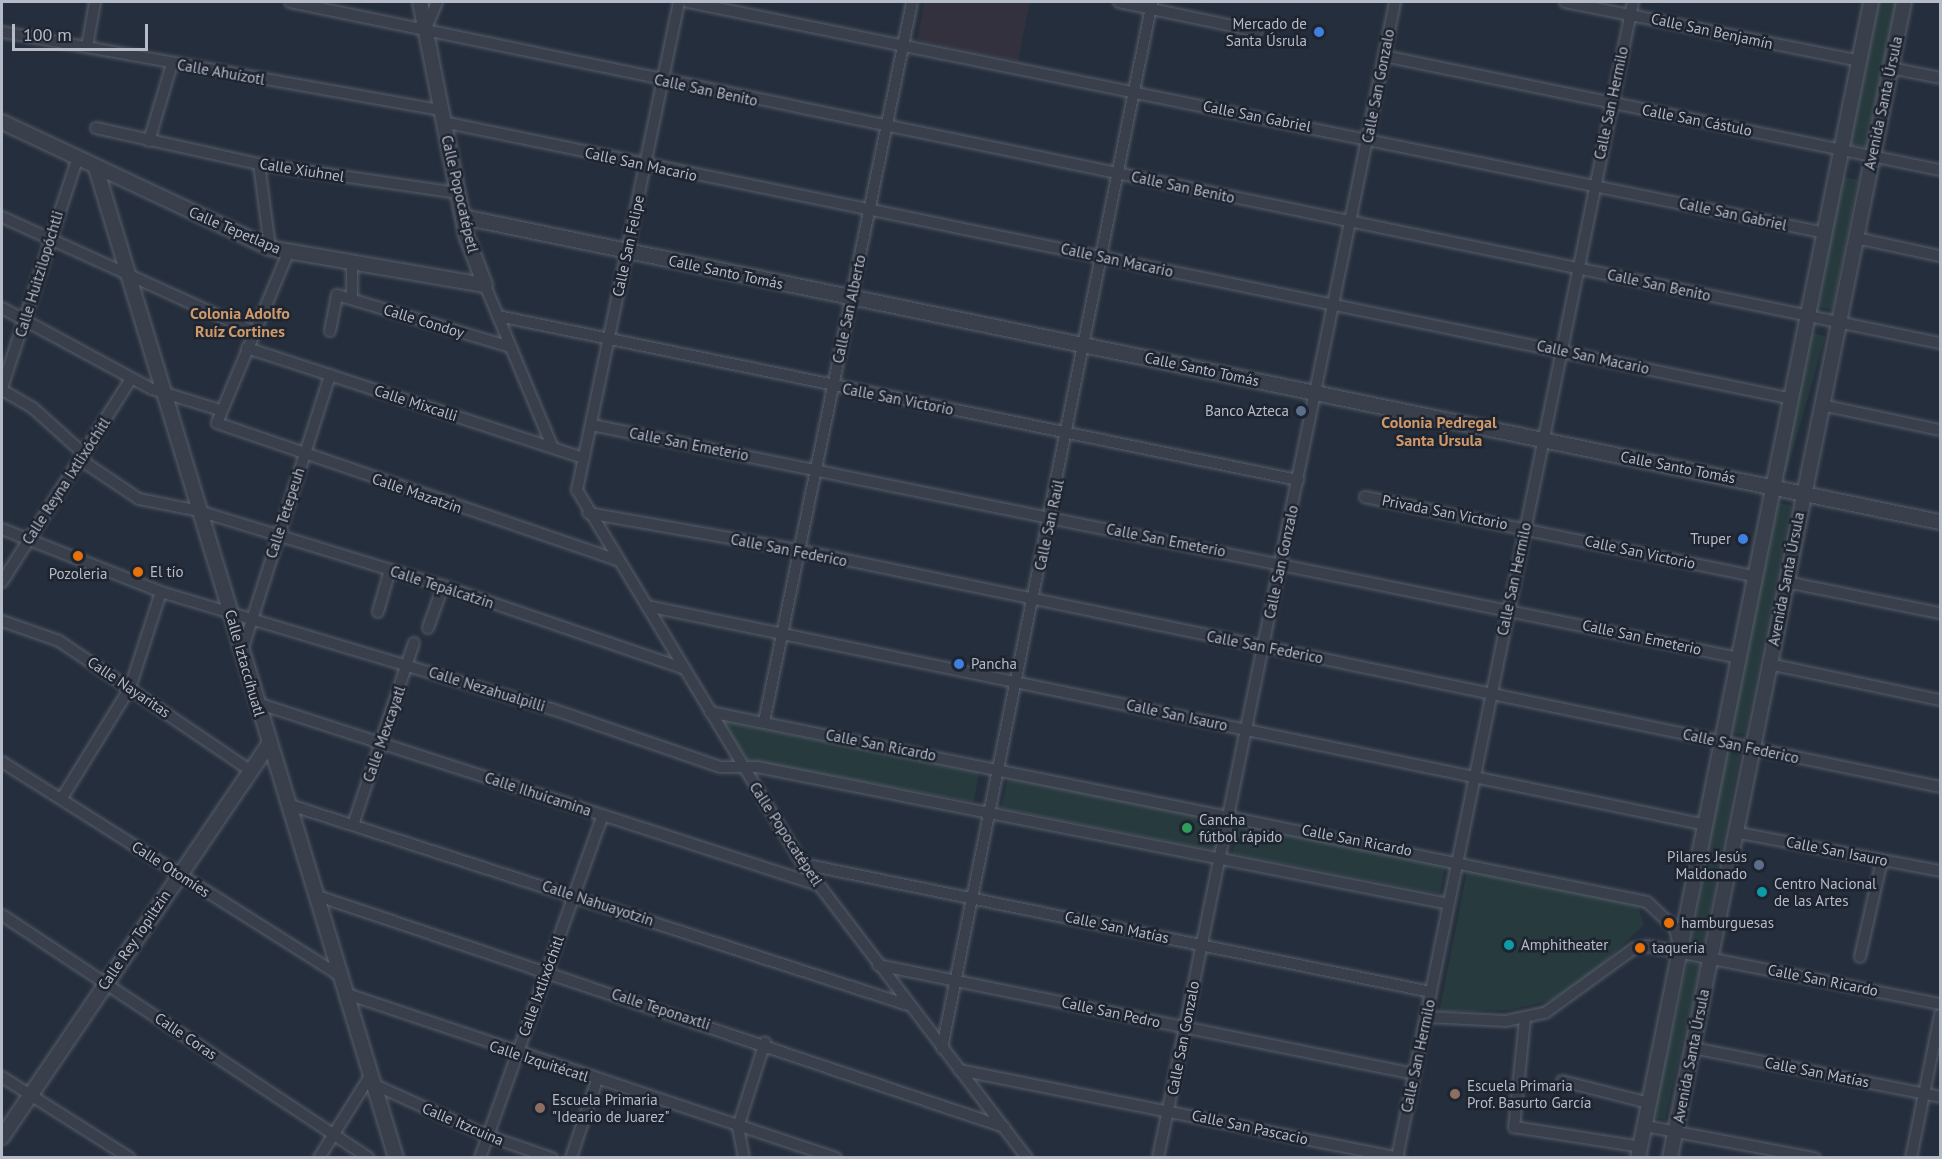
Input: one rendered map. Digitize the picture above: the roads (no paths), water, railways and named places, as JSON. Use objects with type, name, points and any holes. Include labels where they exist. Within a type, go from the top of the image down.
[{"type":"street","points":[[87,47],[95,2]]},
{"type":"street","name":"Calle San Benito","points":[[290,2],[426,28],[886,128],[1941,343]]},
{"type":"street","name":"Calle Popocatépetl","points":[[420,2],[463,217],[485,285],[552,446]]},
{"type":"street","points":[[426,28],[437,2]]},
{"type":"street","name":"Calle San Felipe","points":[[577,490],[679,2]]},
{"type":"street","name":"Calle San Gabriel","points":[[688,2],[1825,233]]},
{"type":"street","name":"Calle San Alberto","points":[[764,722],[814,469],[912,2]]},
{"type":"street","points":[[1119,2],[1151,5],[1257,31]]},
{"type":"street","name":"Calle San Gonzalo","points":[[1158,1158],[1395,2]]},
{"type":"street","name":"Calle San Benjamín","points":[[1565,2],[1860,61]]},
{"type":"street","name":"Calle San Hermilo","points":[[1398,1157],[1633,2]]},
{"type":"street","name":"Avenida Santa Úrsula","points":[[1639,1152],[1775,487],[1871,2]]},
{"type":"street","name":"Avenida Santa Úrsula","points":[[1670,1158],[1751,747],[1904,2]]},
{"type":"street","name":"Calle San Raúl","points":[[942,1048],[987,811],[1069,434],[1151,5]]},
{"type":"street","name":"Calle Ahuízotl","points":[[2,32],[442,116]]},
{"type":"street","name":"Calle San Cástulo","points":[[1384,56],[1941,170]]},
{"type":"street","points":[[149,141],[172,64]]},
{"type":"street","points":[[1891,68],[1941,78]]},
{"type":"street","name":"Calle San Macario","points":[[442,116],[645,165],[1562,350],[1792,399]]},
{"type":"street","name":"Calle Tepetlapa","points":[[2,122],[77,160],[270,248],[288,253],[352,261],[485,285]]},
{"type":"street","name":"Calle Xiuhnel","points":[[96,128],[259,164],[457,193]]},
{"type":"street","name":"Calle Huitzilopóchtli","points":[[2,389],[26,320],[48,239],[77,160]]},
{"type":"street","points":[[259,164],[270,248]]},
{"type":"street","name":"Calle Iztaccíhuatl","points":[[96,168],[396,1158]]},
{"type":"street","points":[[2,217],[131,278],[254,332]]},
{"type":"street","name":"Calle Santo Tomás","points":[[463,217],[851,299],[1315,392],[1941,522]]},
{"type":"street","points":[[1856,238],[1941,256]]},
{"type":"street","points":[[2,308],[131,380],[220,410],[288,253]]},
{"type":"street","points":[[352,261],[352,299]]},
{"type":"street","name":"Calle Condoy","points":[[330,332],[337,296],[510,347]]},
{"type":"street","name":"Calle San Victorio","points":[[498,316],[609,342],[1298,480]]},
{"type":"street","name":"Calle Mixcalli","points":[[247,348],[584,458]]},
{"type":"street","name":"Calle Tetepeuh","points":[[242,651],[330,375]]},
{"type":"street","name":"Calle Reyna Ixtlixóchitl","points":[[2,582],[131,380]]},
{"type":"street","name":"Calle Tepálcatzin","points":[[2,389],[33,408],[83,457],[139,499],[199,511],[278,535],[442,586],[683,668]]},
{"type":"street","points":[[1821,405],[1941,430]]},
{"type":"street","name":"Calle Mazatzin","points":[[220,410],[217,423],[304,455],[617,560]]},
{"type":"street","name":"Calle San Emeterio","points":[[592,425],[1508,608],[1739,658]]},
{"type":"street","name":"Calle Popocatépetl","points":[[577,490],[588,513],[803,864],[878,965],[1028,1158]]},
{"type":"street","name":"Privada San Victorio","points":[[1365,497],[1525,527]]},
{"type":"street","name":"Calle San Federico","points":[[588,513],[798,550],[1262,647],[1491,691],[1941,787]]},
{"type":"street","name":"Calle San Victorio","points":[[1525,527],[1755,576]]},
{"type":"street","name":"Calle Nezahualpilli","points":[[2,529],[161,592],[230,610],[408,664],[720,767],[742,766]]},
{"type":"street","points":[[378,612],[390,570]]},
{"type":"street","points":[[1786,582],[1941,613]]},
{"type":"street","points":[[428,628],[442,586]]},
{"type":"street","points":[[62,798],[130,688],[161,592]]},
{"type":"street","name":"Calle San Isauro","points":[[647,606],[781,636],[1706,825]]},
{"type":"street","name":"Calle Nayaritas","points":[[2,621],[59,641],[248,769]]},
{"type":"street","name":"Calle Mexcayatl","points":[[353,825],[414,643]]},
{"type":"street","points":[[1769,664],[1941,700]]},
{"type":"street","name":"Calle Ilhuicamina","points":[[257,703],[819,885]]},
{"type":"street","name":"Calle San Ricardo","points":[[710,712],[1229,814],[1647,902],[1675,928],[1680,952],[1941,1004]]},
{"type":"street","name":"Calle Rey Topiltzin","points":[[2,1137],[28,1094],[248,769],[269,744]]},
{"type":"street","name":"Calle Otomíes","points":[[2,762],[341,976]]},
{"type":"street","points":[[742,766],[987,811],[1449,904]]},
{"type":"street","name":"Calle Nahuayotzin","points":[[287,804],[909,1005]]},
{"type":"street","name":"Calle Ixtlixóchitl","points":[[480,1158],[603,815]]},
{"type":"street","name":"Calle San Isauro","points":[[1734,832],[1941,871]]},
{"type":"street","points":[[1860,957],[1882,860]]},
{"type":"street","name":"Calle San Matías","points":[[803,864],[1431,992]]},
{"type":"street","name":"Calle Teponaxtli","points":[[315,895],[765,1042],[1005,1127]]},
{"type":"street","name":"Calle Coras","points":[[2,915],[369,1158]]},
{"type":"street","points":[[1426,1017],[1525,1019],[1565,1004],[1640,946],[1680,952]]},
{"type":"street","name":"Calle San Pedro","points":[[878,965],[955,978],[1414,1074]]},
{"type":"street","name":"Calle Izquitécatl","points":[[346,994],[517,1055],[836,1158]]},
{"type":"street","points":[[1911,1158],[1941,1015]]},
{"type":"street","points":[[1525,1019],[1514,1127],[1639,1152]]},
{"type":"street","points":[[744,1158],[738,1127],[765,1042]]},
{"type":"street","name":"Calle San Matías","points":[[1693,1048],[1941,1097]]},
{"type":"street","name":"Calle San Pascacio","points":[[959,1070],[1398,1157]]},
{"type":"street","points":[[2,1077],[130,1158]]},
{"type":"street","points":[[319,1158],[333,1134],[373,1079]]},
{"type":"street","name":"Calle Itzcuina","points":[[373,1079],[488,1136],[552,1158]]},
{"type":"street","points":[[572,1158],[597,1080]]},
{"type":"street","points":[[1562,1081],[1649,1103]]},
{"type":"street","points":[[1645,1126],[1815,1158]]},
{"type":"place","name":"Mercado de Santa Úsrula","points":[[1319,32]]},
{"type":"place","name":"Banco Azteca","points":[[1301,411]]},
{"type":"place","name":"Truper","points":[[1743,539]]},
{"type":"place","name":"Pozoleria","points":[[78,556]]},
{"type":"place","name":"El tío","points":[[138,572]]},
{"type":"place","name":"Pancha","points":[[959,664]]},
{"type":"place","name":"Cancha fútbol rápido","points":[[1187,828]]},
{"type":"place","name":"Pilares Jesús Maldonado","points":[[1759,865]]},
{"type":"place","name":"Centro Nacional de las Artes","points":[[1762,892]]},
{"type":"place","name":"hamburguesas","points":[[1669,923]]},
{"type":"place","name":"Amphitheater","points":[[1509,945]]},
{"type":"place","name":"taqueria","points":[[1640,948]]},
{"type":"place","name":"Escuela Primaria Prof. Basurto García","points":[[1455,1094]]},
{"type":"place","name":"Escuela Primaria \"Ideario de Juarez\"","points":[[540,1108]]},
{"type":"district","name":"Colonia Adolfo Ruíz Cortines","points":[[240,322]]},
{"type":"district","name":"Colonia Pedregal Santa Úrsula","points":[[1439,431]]}]
